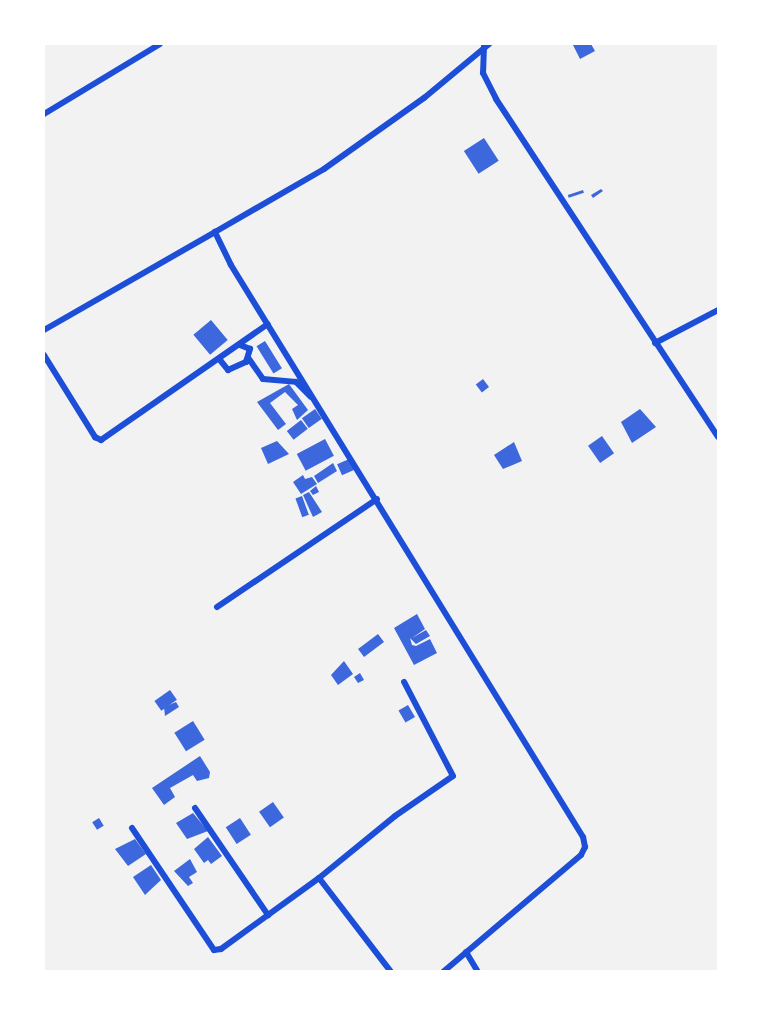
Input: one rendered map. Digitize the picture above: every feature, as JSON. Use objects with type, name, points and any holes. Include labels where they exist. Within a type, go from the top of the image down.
[{"type":"street","points":[[44,114],[160,44]]},
{"type":"street","points":[[44,330],[324,169],[424,98],[486,45]]},
{"type":"street","points":[[486,45],[483,73],[491,92],[718,437]]},
{"type":"street","points":[[215,232],[268,324],[583,837],[585,847],[581,855],[443,972]]},
{"type":"street","points":[[655,343],[718,310]]},
{"type":"street","points":[[44,355],[99,441],[220,360],[268,324]]},
{"type":"street","points":[[240,345],[250,349],[249,358],[263,380],[296,382],[315,400]]},
{"type":"street","points":[[220,360],[228,370],[249,358]]},
{"type":"street","points":[[217,607],[377,499]]},
{"type":"street","points":[[132,828],[214,950],[221,949],[319,878],[395,816],[453,776],[404,681]]},
{"type":"street","points":[[195,808],[268,915]]},
{"type":"street","points":[[319,878],[391,972]]},
{"type":"street","points":[[465,952],[478,972]]},
{"type":"building","points":[[591,44],[595,51],[580,59],[573,45]]},
{"type":"building","points":[[484,138],[499,161],[479,174],[464,151]]},
{"type":"building","points":[[601,189],[603,191],[593,198],[591,195]]},
{"type":"building","points":[[583,190],[584,193],[569,198],[568,195]]},
{"type":"building","points":[[211,320],[228,340],[210,355],[193,335]]},
{"type":"building","points":[[265,341],[282,368],[273,373],[257,346]]},
{"type":"building","points":[[483,379],[489,387],[482,392],[476,384]]},
{"type":"building","points":[[289,384],[308,410],[297,420],[292,409],[298,405],[285,392],[270,403],[286,424],[278,430],[257,402]]},
{"type":"building","points":[[315,409],[322,419],[309,428],[302,418]]},
{"type":"building","points":[[640,409],[656,427],[632,443],[621,422]]},
{"type":"building","points":[[301,420],[308,429],[294,440],[287,431]]},
{"type":"building","points":[[602,436],[614,453],[600,463],[588,446]]},
{"type":"building","points":[[325,439],[334,456],[306,471],[297,454]]},
{"type":"building","points":[[277,441],[289,454],[268,464],[261,448]]},
{"type":"building","points":[[514,442],[522,461],[503,469],[494,455]]},
{"type":"building","points":[[349,459],[354,470],[342,475],[337,464]]},
{"type":"building","points":[[333,463],[337,471],[318,483],[314,476]]},
{"type":"building","points":[[303,475],[305,479],[312,477],[317,484],[301,494],[293,482]]},
{"type":"building","points":[[316,486],[319,492],[313,495],[310,491]]},
{"type":"building","points":[[309,492],[322,512],[313,517],[303,495]]},
{"type":"building","points":[[302,496],[309,515],[302,517],[295,498]]},
{"type":"building","points":[[417,614],[425,629],[412,638],[426,630],[430,636],[416,644],[410,638],[412,645],[416,646],[430,639],[437,653],[414,665],[394,628]]},
{"type":"building","points":[[378,634],[384,642],[364,657],[358,649]]},
{"type":"building","points":[[344,661],[353,674],[338,685],[331,675]]},
{"type":"building","points":[[360,673],[364,680],[358,683],[354,677]]},
{"type":"building","points":[[170,690],[177,700],[161,711],[154,701]]},
{"type":"building","points":[[176,702],[179,707],[165,716],[164,707]]},
{"type":"building","points":[[408,705],[415,717],[405,723],[398,710]]},
{"type":"building","points":[[193,721],[205,740],[186,751],[174,733]]},
{"type":"building","points":[[200,756],[210,772],[209,778],[197,781],[193,775],[170,788],[175,797],[164,805],[152,788]]},
{"type":"building","points":[[273,802],[284,818],[270,827],[259,812]]},
{"type":"building","points":[[193,813],[208,831],[187,839],[176,823]]},
{"type":"building","points":[[99,818],[104,826],[97,830],[92,822]]},
{"type":"building","points":[[240,818],[251,835],[237,844],[226,827]]},
{"type":"building","points":[[208,837],[222,856],[211,864],[208,860],[204,863],[194,849]]},
{"type":"building","points":[[135,839],[146,854],[128,866],[115,849]]},
{"type":"building","points":[[190,859],[197,872],[189,877],[193,883],[188,886],[174,871]]},
{"type":"building","points":[[151,865],[161,880],[145,895],[133,877]]}]
